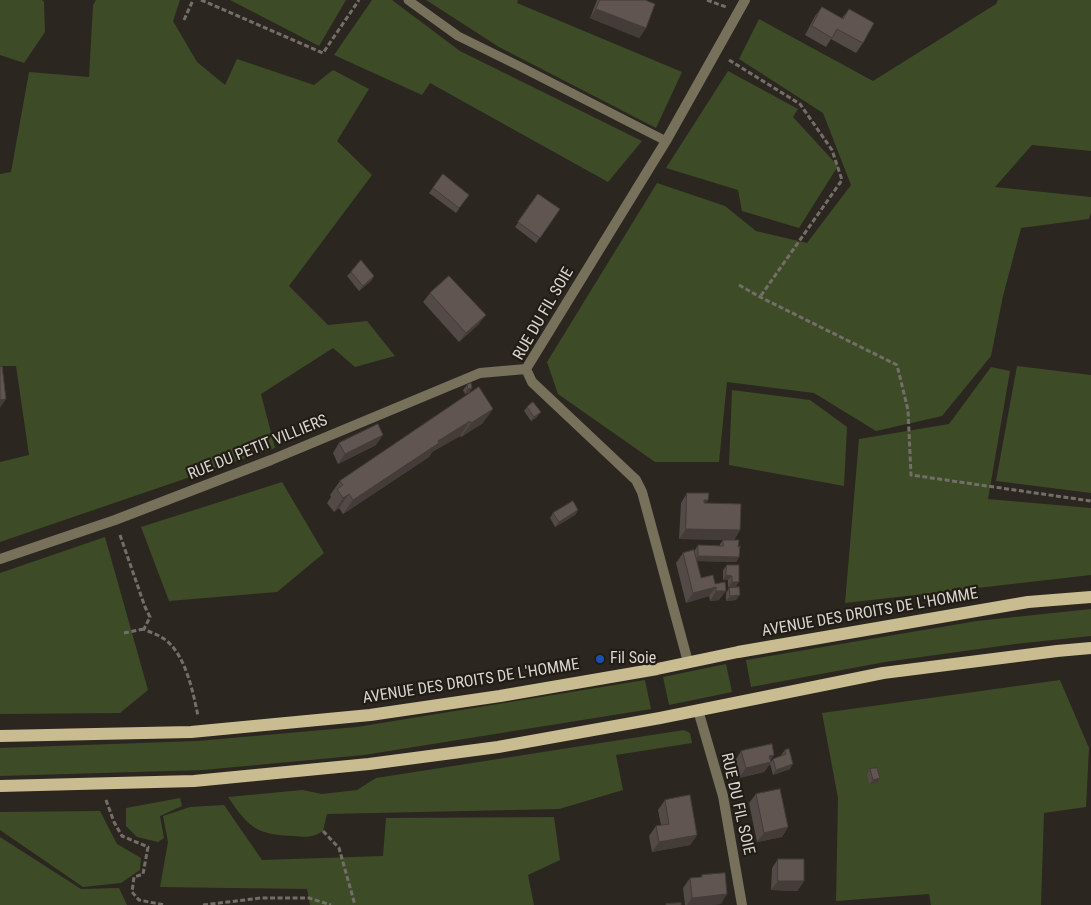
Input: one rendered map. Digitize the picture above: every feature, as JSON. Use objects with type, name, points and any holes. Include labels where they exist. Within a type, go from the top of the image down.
[{"type":"main road","name":"AVENUE DES DROITS DE L'HOMME","points":[[0,736],[191,732],[370,715],[500,696],[657,669],[738,652],[1028,602],[1091,597]]},
{"type":"main road","points":[[0,786],[194,781],[369,764],[498,747],[883,673],[1057,650],[1091,648]]},
{"type":"street","name":"RUE DU FIL SOIE","points":[[688,662],[644,500],[636,480],[532,382],[526,369],[666,141],[745,0]]},
{"type":"street","name":"RUE DU PETIT VILLIERS","points":[[0,559],[115,520],[272,460],[480,373],[526,369]]},
{"type":"street","name":"RUE DU FIL SOIE","points":[[698,710],[723,796],[742,905]]},
{"type":"lane","points":[[408,0],[458,36],[666,141]]},
{"type":"path","points":[[184,20],[193,0]]},
{"type":"path","points":[[201,0],[323,53],[359,0]]},
{"type":"path","points":[[716,52],[800,104],[832,150],[842,180],[760,297]]},
{"type":"path","points":[[739,285],[897,365],[908,410],[911,475],[1091,502]]},
{"type":"path","points":[[115,520],[150,617],[144,629]]},
{"type":"path","points":[[124,632],[144,629],[162,637],[173,647],[188,674],[199,720]]},
{"type":"path","points":[[104,796],[114,822],[122,836],[148,847],[143,874],[134,877],[132,892],[139,900],[164,905]]},
{"type":"path","points":[[323,831],[339,848],[355,905]]},
{"type":"path","points":[[203,905],[261,898],[309,898],[331,905]]},
{"type":"green space","points":[[0,0],[42,0],[44,2],[45,32],[24,63],[0,55]]},
{"type":"green space","points":[[96,0],[180,0],[173,21],[197,62],[225,85],[237,59],[314,85],[333,70],[369,89],[337,141],[372,175],[289,286],[328,325],[367,321],[395,356],[355,367],[333,348],[261,394],[275,448],[0,542],[0,462],[29,455],[16,366],[0,366],[0,174],[11,172],[29,72],[89,77],[93,5]]},
{"type":"green space","points":[[230,0],[346,0],[319,46]]},
{"type":"green space","points":[[372,0],[392,0],[460,51],[642,141],[608,182],[430,83],[422,95],[334,55]]},
{"type":"green space","points":[[426,0],[518,0],[517,3],[682,72],[656,128],[499,47]]},
{"type":"green space","points":[[998,0],[1091,0],[1091,151],[1032,145],[995,187],[1091,197],[1091,212],[1089,219],[1021,228],[1003,296],[991,356],[942,416],[876,431],[814,393],[727,382],[719,462],[655,462],[558,394],[547,362],[657,183],[725,206],[756,231],[807,243],[851,185],[823,113],[739,59],[759,19],[873,81],[996,4]]},
{"type":"green space","points":[[728,71],[798,109],[793,117],[838,166],[799,228],[742,211],[738,190],[666,168]]},
{"type":"green space","points":[[1017,366],[1091,375],[1091,493],[996,481]]},
{"type":"green space","points":[[991,367],[1010,371],[988,499],[1091,508],[1091,575],[845,603],[859,439],[949,424]]},
{"type":"green space","points":[[732,390],[810,400],[847,427],[844,486],[729,465]]},
{"type":"green space","points":[[282,482],[324,553],[277,592],[169,601],[141,527]]},
{"type":"green space","points":[[105,537],[148,690],[120,713],[0,714],[0,573]]},
{"type":"green space","points":[[1091,609],[1091,636],[1015,644],[885,662],[751,687],[746,660],[977,621]]},
{"type":"green space","points":[[726,664],[732,692],[669,705],[663,677]]},
{"type":"green space","points":[[645,680],[651,709],[364,755],[203,770],[0,776],[0,748],[197,741],[357,727]]},
{"type":"green space","points":[[1060,680],[1089,748],[1086,807],[1044,813],[1041,905],[931,905],[929,894],[836,901],[838,798],[822,713]]},
{"type":"green space","points":[[684,730],[690,733],[692,743],[616,755],[623,790],[559,809],[327,814],[323,831],[312,836],[302,837],[271,834],[262,831],[242,816],[228,797],[302,790],[322,794],[357,790],[376,778]]},
{"type":"green space","points":[[180,798],[182,806],[160,816],[164,838],[158,842],[137,837],[126,826],[126,808]]},
{"type":"green space","points":[[224,805],[262,860],[383,856],[386,818],[554,817],[560,860],[528,875],[534,905],[310,905],[307,889],[160,887],[168,842],[163,816],[190,807]]},
{"type":"green space","points":[[100,811],[117,844],[141,858],[140,870],[121,883],[83,887],[0,830],[0,812]]},
{"type":"green space","points":[[0,837],[81,889],[119,888],[127,905],[0,905]]},
{"type":"building","points":[[600,0],[645,0],[655,4],[646,28],[596,9]]},
{"type":"building","points":[[822,7],[843,19],[849,9],[874,23],[863,43],[837,29],[832,38],[812,26]]},
{"type":"building","points":[[443,174],[469,195],[459,208],[433,188]]},
{"type":"building","points":[[538,194],[560,209],[540,238],[518,222]]},
{"type":"building","points":[[361,260],[374,276],[363,286],[351,272]]},
{"type":"building","points":[[449,276],[486,315],[466,333],[430,293]]},
{"type":"building","points":[[2,366],[6,399],[0,400],[0,367]]},
{"type":"building","points":[[471,383],[472,388],[468,389],[467,385]]},
{"type":"building","points":[[479,387],[493,409],[438,441],[439,443],[353,500],[349,494],[343,498],[337,489],[343,485],[340,481]]},
{"type":"building","points":[[533,402],[541,412],[534,417],[527,407]]},
{"type":"building","points":[[378,424],[383,435],[345,454],[339,443]]},
{"type":"building","points":[[687,493],[709,493],[708,500],[704,500],[704,503],[741,504],[740,530],[686,529]]},
{"type":"building","points":[[573,501],[578,510],[559,522],[553,513]]},
{"type":"building","points":[[723,540],[739,540],[739,557],[698,556],[698,545],[723,546]]},
{"type":"building","points":[[694,550],[701,578],[713,575],[715,584],[725,582],[726,591],[716,591],[716,587],[693,593],[683,553]]},
{"type":"building","points":[[727,565],[739,565],[739,582],[732,582],[732,576],[726,575]]},
{"type":"building","points":[[739,587],[740,595],[730,596],[729,588]]},
{"type":"building","points":[[772,744],[774,755],[769,756],[771,762],[746,768],[741,751]]},
{"type":"building","points":[[789,749],[793,764],[776,770],[773,759],[786,754],[785,750]]},
{"type":"building","points":[[877,768],[880,778],[873,780],[870,769]]},
{"type":"building","points":[[780,789],[788,827],[764,833],[756,794]]},
{"type":"building","points":[[690,795],[697,835],[659,842],[656,826],[669,824],[665,800]]},
{"type":"building","points":[[778,859],[804,859],[804,881],[778,881]]},
{"type":"building","points":[[725,873],[727,894],[692,898],[690,878]]},
{"type":"building","points":[[681,903],[681,905],[666,905],[666,904]]},
{"type":"place","name":"Fil Soie","points":[[600,659]]}]
